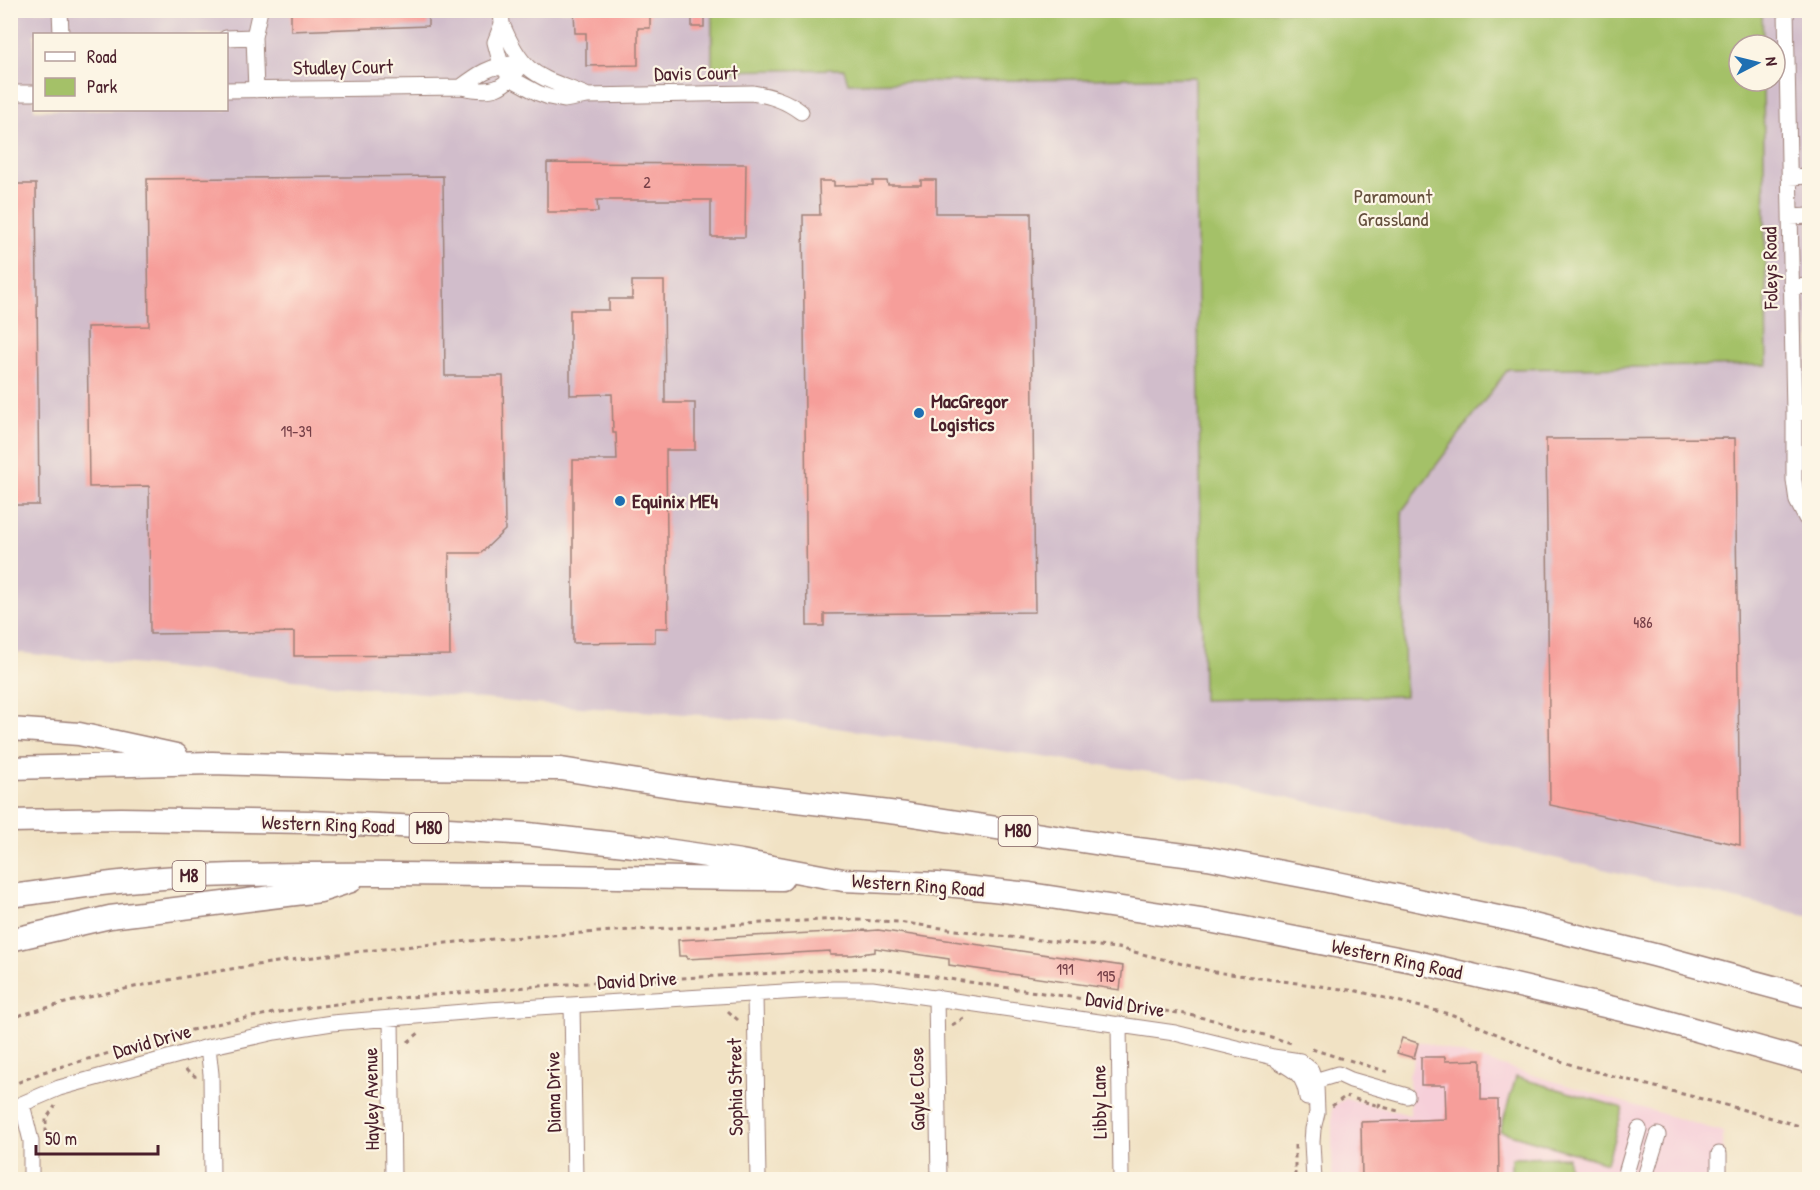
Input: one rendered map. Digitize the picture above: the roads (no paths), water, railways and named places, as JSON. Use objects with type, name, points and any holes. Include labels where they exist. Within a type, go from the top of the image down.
[{"type":"highway","points":[[10,729],[79,734],[213,763]]},
{"type":"highway","name":"M80","points":[[10,768],[213,763],[383,768],[561,769],[677,786],[906,814],[1208,858],[1528,924],[1809,997]]},
{"type":"highway","name":"Western Ring Road","points":[[10,821],[132,819],[310,822],[528,834],[674,851],[843,880],[936,884],[1030,894],[1214,922],[1424,963],[1643,1015],[1809,1062]]},
{"type":"highway","points":[[10,939],[110,917],[320,891],[369,875],[843,880]]},
{"type":"highway","name":"M8","points":[[10,896],[181,877],[369,875]]},
{"type":"street","points":[[60,10],[61,33]]},
{"type":"street","points":[[256,90],[254,37],[260,10]]},
{"type":"street","name":"Foleys Road","points":[[1786,10],[1791,287],[1802,413],[1794,480],[1797,501],[1809,521]]},
{"type":"street","points":[[502,17],[515,52],[523,64]]},
{"type":"street","points":[[502,17],[495,42],[507,72]]},
{"type":"street","points":[[228,38],[254,37]]},
{"type":"street","name":"Studley Court","points":[[228,90],[461,87],[480,73],[507,72],[523,64]]},
{"type":"street","name":"Davis Court","points":[[523,64],[549,81],[587,96]]},
{"type":"street","name":"Davis Court","points":[[507,72],[531,90],[564,100],[587,96],[752,93],[774,96],[790,103],[801,112]]},
{"type":"street","points":[[10,93],[33,93]]},
{"type":"street","points":[[1789,177],[1809,176]]},
{"type":"street","points":[[1790,217],[1809,216]]},
{"type":"street","points":[[1791,287],[1809,286]]},
{"type":"street","name":"David Drive","points":[[16,1106],[59,1088],[208,1047],[275,1032],[332,1023],[488,1010],[855,988],[891,990],[1198,1038],[1273,1057],[1293,1070],[1304,1082],[1314,1086]]},
{"type":"street","name":"Sophia Street","points":[[755,994],[758,1179]]},
{"type":"street","name":"Gayle Close","points":[[936,997],[939,1179]]},
{"type":"street","name":"Diana Drive","points":[[573,1005],[575,1179]]},
{"type":"street","name":"Hayley Avenue","points":[[391,1019],[393,1179]]},
{"type":"street","name":"Libby Lane","points":[[1119,1024],[1121,1179]]},
{"type":"street","points":[[208,1047],[211,1074],[212,1179]]},
{"type":"street","points":[[1314,1179],[1314,1086],[1329,1087],[1351,1080],[1407,1096]]},
{"type":"street","points":[[16,1106],[31,1141],[31,1179]]},
{"type":"street","points":[[1624,1179],[1639,1129]]},
{"type":"street","points":[[1644,1179],[1658,1135]]},
{"type":"street","points":[[1719,1154],[1719,1179]]},
{"type":"place","name":"MacGregor Logistics","points":[[919,413]]},
{"type":"place","name":"Equinix ME4","points":[[620,501]]},
{"type":"park label","name":"Paramount Grassland","points":[[1393,208]]}]
